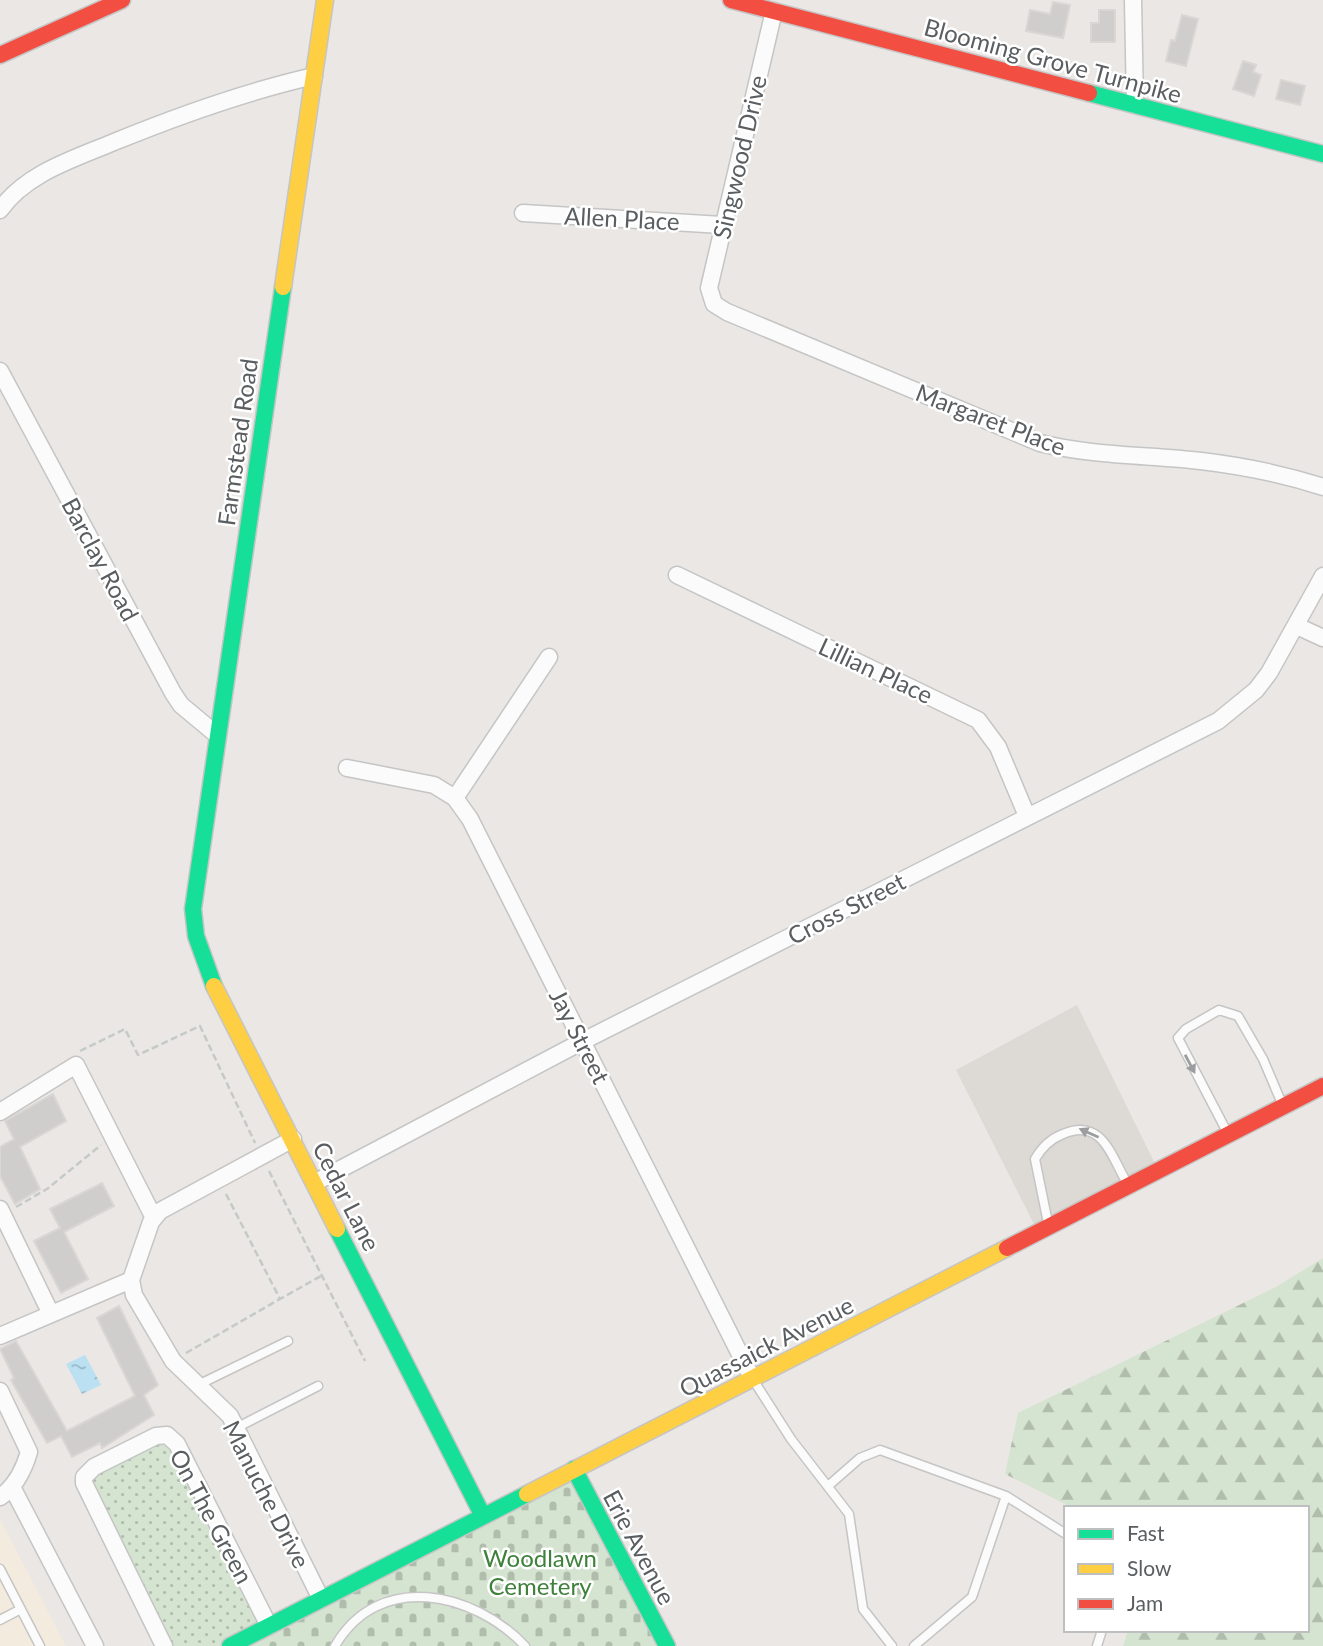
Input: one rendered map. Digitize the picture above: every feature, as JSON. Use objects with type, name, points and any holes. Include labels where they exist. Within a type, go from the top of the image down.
[{"type":"street","points":[[0,55],[122,0]]},
{"type":"street","name":"Farmstead Road","points":[[194,890],[325,0]]},
{"type":"street","name":"Blooming Grove Turnpike","points":[[731,0],[1323,154]]},
{"type":"street","points":[[1133,0],[1135,105]]},
{"type":"street","name":"Singwood Drive","points":[[714,304],[709,288],[774,11]]},
{"type":"street","points":[[0,210],[22,187],[55,166],[188,111],[251,90],[314,76]]},
{"type":"street","name":"Allen Place","points":[[523,213],[722,225]]},
{"type":"street","name":"Margaret Place","points":[[714,304],[727,312],[1040,443],[1072,451],[1255,469],[1323,487]]},
{"type":"street","name":"Barclay Road","points":[[0,371],[173,694],[181,705],[217,735]]},
{"type":"street","name":"Lillian Place","points":[[677,575],[978,720],[998,747],[1027,816]]},
{"type":"street","name":"Cross Street","points":[[316,1182],[583,1041],[1218,721],[1256,690],[1297,626],[1323,576]]},
{"type":"street","points":[[1297,626],[1323,638]]},
{"type":"street","points":[[347,768],[435,785],[455,798],[549,657]]},
{"type":"street","name":"Jay Street","points":[[455,798],[470,819],[752,1378]]},
{"type":"street","name":"Cedar Lane","points":[[194,890],[196,936],[206,970],[484,1516]]},
{"type":"street","points":[[0,1112],[77,1059],[154,1218]]},
{"type":"street","name":"Quassaick Avenue","points":[[230,1646],[1323,1086]]},
{"type":"street","points":[[0,1336],[131,1280],[154,1218],[175,1202],[293,1139]]},
{"type":"street","points":[[7,1208],[51,1314]]},
{"type":"street","name":"Manuche Drive","points":[[131,1280],[134,1295],[173,1361],[230,1416],[321,1599]]},
{"type":"street","points":[[0,1391],[29,1452],[25,1465],[6,1492],[95,1646]]},
{"type":"street","name":"On The Green","points":[[164,1646],[84,1483],[84,1477],[94,1467],[156,1436],[167,1435],[177,1444],[269,1626]]},
{"type":"street","name":"Erie Avenue","points":[[574,1469],[667,1646]]},
{"type":"lane","points":[[1228,1134],[1178,1038],[1186,1029],[1219,1010],[1238,1016],[1284,1106]]},
{"type":"lane","points":[[1049,1226],[1035,1159],[1047,1142],[1057,1136],[1078,1128],[1093,1132],[1104,1142],[1128,1185]]},
{"type":"lane","points":[[198,1385],[288,1341]]},
{"type":"lane","points":[[752,1378],[791,1439],[849,1514],[863,1609],[892,1646]]},
{"type":"lane","points":[[236,1428],[318,1386]]},
{"type":"lane","points":[[828,1486],[860,1458],[880,1450],[1006,1496],[1064,1533]]},
{"type":"lane","points":[[914,1646],[971,1597],[1006,1496]]},
{"type":"lane","points":[[0,1569],[40,1646]]},
{"type":"lane","points":[[335,1646],[354,1622],[369,1611],[389,1602],[430,1596],[470,1606],[500,1624],[525,1646]]},
{"type":"lane","points":[[0,1620],[21,1609]]},
{"type":"path","points":[[77,1059],[125,1029],[138,1055],[200,1026],[261,1156],[365,1361]]},
{"type":"path","points":[[7,1208],[47,1189],[93,1149],[113,1138]]},
{"type":"path","points":[[218,1179],[280,1299]]},
{"type":"path","points":[[173,1361],[322,1276]]},
{"type":"shaded area","points":[[1077,1005],[1158,1170],[1038,1232],[956,1070]]},
{"type":"shaded area","points":[[0,1519],[66,1646],[0,1646]]},
{"type":"green space","points":[[1323,1258],[1323,1646],[1123,1646],[1127,1632],[1309,1632],[1309,1506],[1069,1506],[1005,1474],[1018,1413],[1276,1287]]},
{"type":"green space","points":[[167,1435],[269,1626],[230,1646],[164,1646],[84,1477]]},
{"type":"green space","name":"Woodlawn Cemetery","points":[[574,1469],[666,1646],[230,1646]]},
{"type":"water","points":[[85,1355],[101,1385],[82,1394],[66,1364]]},
{"type":"building","points":[[1053,2],[1070,5],[1063,38],[1026,31],[1030,10],[1050,14]]},
{"type":"building","points":[[1099,10],[1115,10],[1115,42],[1091,42],[1091,23],[1099,23]]},
{"type":"building","points":[[1182,15],[1198,19],[1186,66],[1166,61],[1171,40],[1175,41]]},
{"type":"building","points":[[1243,61],[1256,65],[1253,72],[1261,75],[1254,96],[1233,89]]},
{"type":"building","points":[[1281,80],[1305,86],[1300,105],[1276,99]]},
{"type":"building","points":[[53,1094],[66,1121],[20,1147],[40,1189],[15,1204],[0,1176],[0,1147],[14,1139],[5,1121]]},
{"type":"building","points":[[102,1183],[114,1206],[64,1232],[88,1279],[61,1293],[34,1241],[60,1228],[50,1209]]},
{"type":"building","points":[[119,1306],[158,1385],[144,1395],[154,1415],[102,1448],[100,1443],[72,1457],[61,1436],[47,1443],[11,1380],[14,1378],[0,1349],[16,1341],[67,1431],[135,1396],[97,1318]]},
{"type":"traffic: fast","points":[[1089,93],[1323,154]]},
{"type":"traffic: fast","points":[[214,986],[196,936],[193,909],[283,287]]},
{"type":"traffic: fast","points":[[337,1229],[483,1516]]},
{"type":"traffic: fast","points":[[574,1469],[667,1646]]},
{"type":"traffic: fast","points":[[230,1646],[527,1494]]},
{"type":"traffic: slow","points":[[283,287],[325,0]]},
{"type":"traffic: slow","points":[[214,986],[337,1229]]},
{"type":"traffic: slow","points":[[527,1494],[1007,1248]]},
{"type":"traffic: jam","points":[[0,55],[122,0]]},
{"type":"traffic: jam","points":[[731,0],[1089,93]]},
{"type":"traffic: jam","points":[[1007,1248],[1323,1086]]}]
